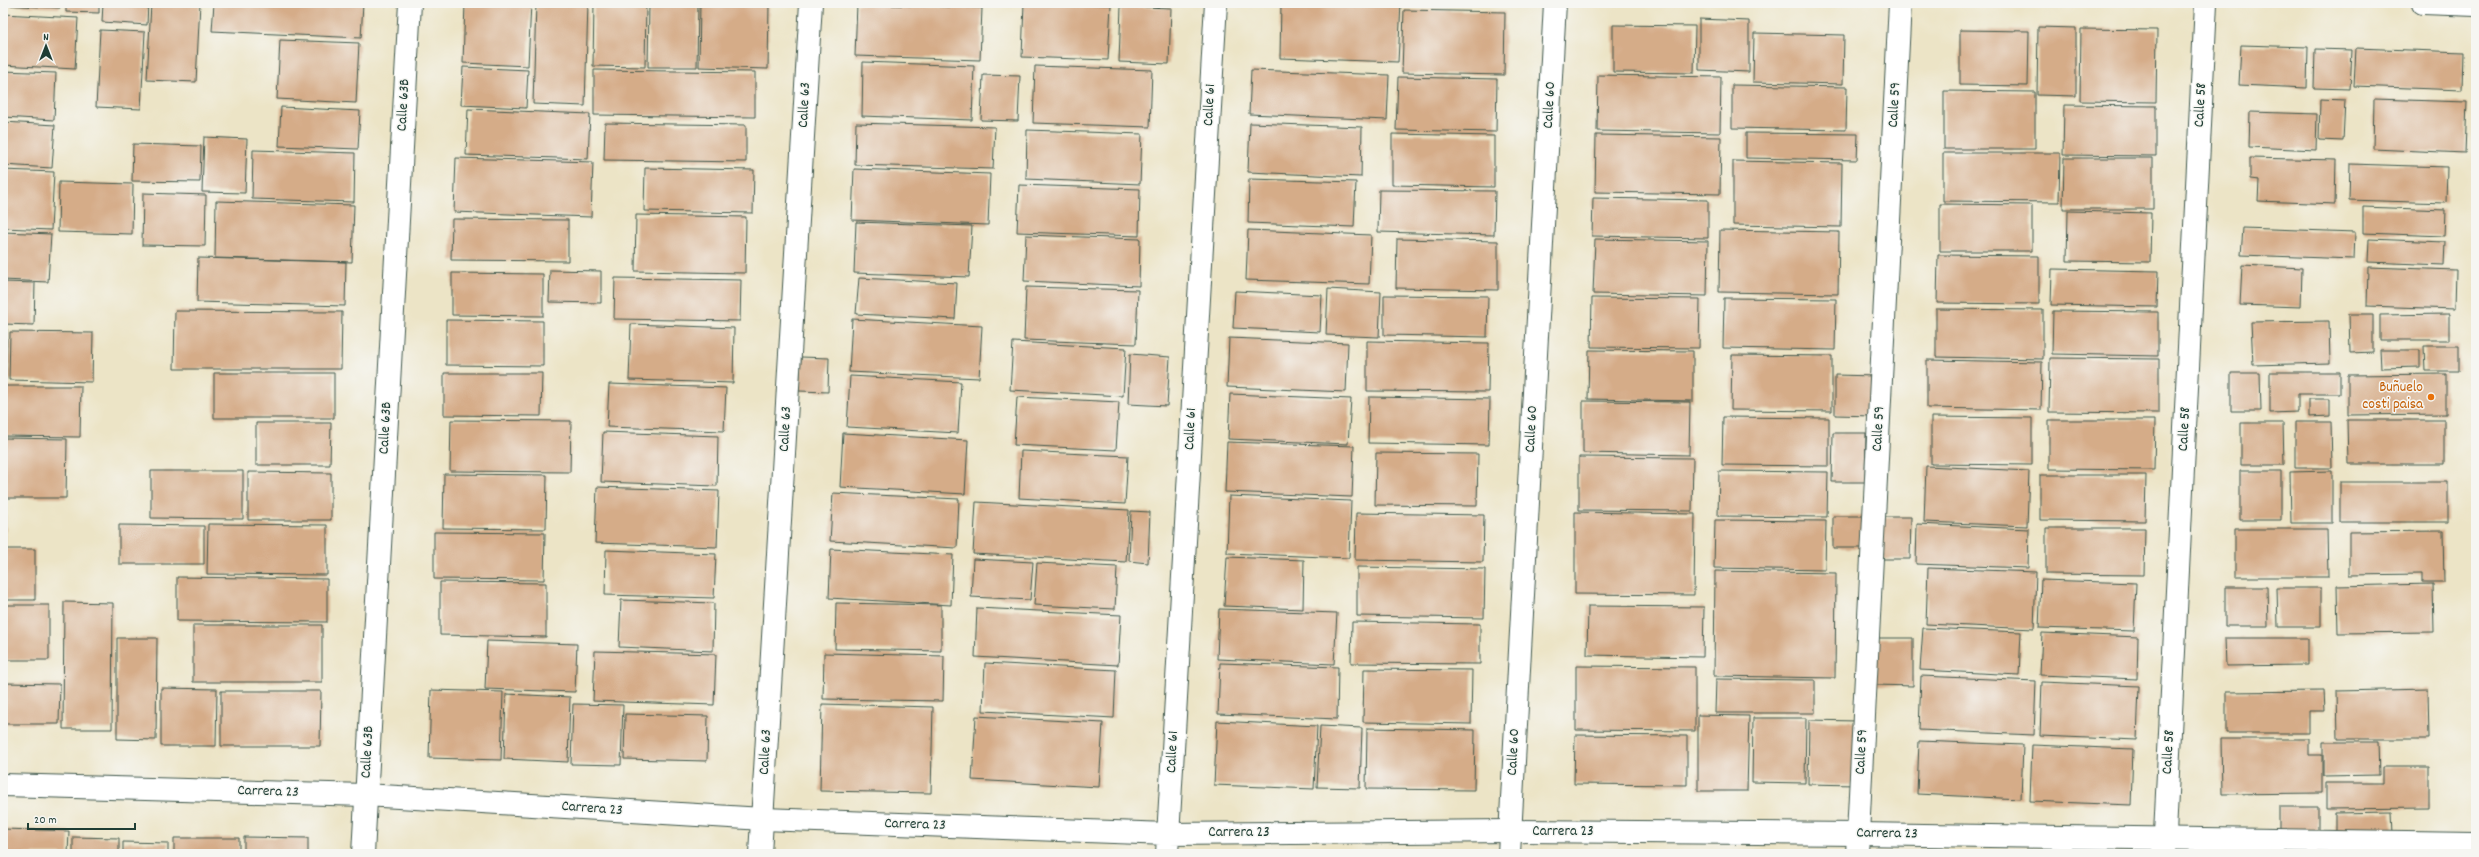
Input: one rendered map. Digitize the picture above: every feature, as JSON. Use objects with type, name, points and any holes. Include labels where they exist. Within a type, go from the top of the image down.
[{"type":"street","name":"Calle 63B","points":[[363,854],[365,795],[410,3]]},
{"type":"street","name":"Calle 63","points":[[760,854],[811,3]]},
{"type":"street","name":"Calle 61","points":[[1167,844],[1216,3]]},
{"type":"street","name":"Calle 60","points":[[1509,854],[1556,3]]},
{"type":"street","name":"Calle 59","points":[[1857,844],[1900,3]]},
{"type":"street","name":"Calle 58","points":[[2165,846],[2206,3]]},
{"type":"street","points":[[2423,3],[2476,5]]},
{"type":"street","name":"Carrera 23","points":[[3,785],[365,795],[1167,844],[1510,831],[1857,844],[2165,846],[2475,843]]},
{"type":"building","points":[[4,3],[60,3],[60,8],[4,5]]},
{"type":"building","points":[[66,3],[99,3],[99,13],[66,12]]},
{"type":"building","points":[[103,3],[148,3],[147,25],[102,22]]},
{"type":"building","points":[[151,3],[200,3],[196,82],[147,80]]},
{"type":"building","points":[[214,3],[363,3],[361,38],[212,31]]},
{"type":"building","points":[[465,3],[531,3],[528,66],[463,63]]},
{"type":"building","points":[[536,3],[588,3],[585,106],[533,104]]},
{"type":"building","points":[[594,3],[646,3],[645,67],[593,66]]},
{"type":"building","points":[[649,3],[698,3],[697,67],[648,67]]},
{"type":"building","points":[[700,3],[769,3],[768,69],[699,67]]},
{"type":"building","points":[[1024,3],[1111,5],[1108,60],[1022,57]]},
{"type":"building","points":[[1281,3],[1401,3],[1398,62],[1280,58]]},
{"type":"building","points":[[857,4],[982,8],[980,60],[855,56]]},
{"type":"building","points":[[1121,6],[1171,8],[1169,64],[1119,62]]},
{"type":"building","points":[[1404,10],[1505,12],[1504,75],[1402,73]]},
{"type":"building","points":[[3,14],[78,18],[75,69],[3,65]]},
{"type":"building","points":[[1699,19],[1749,21],[1749,72],[1699,70]]},
{"type":"building","points":[[1613,25],[1695,26],[1694,73],[1613,72]]},
{"type":"building","points":[[2038,27],[2076,28],[2076,96],[2037,95]]},
{"type":"building","points":[[2081,29],[2157,30],[2156,102],[2080,101]]},
{"type":"building","points":[[100,30],[145,32],[141,109],[96,107]]},
{"type":"building","points":[[1960,30],[2029,31],[2028,86],[1960,85]]},
{"type":"building","points":[[1754,33],[1844,35],[1843,84],[1753,82]]},
{"type":"building","points":[[280,40],[359,43],[356,103],[277,99]]},
{"type":"building","points":[[2241,45],[2308,47],[2307,88],[2239,85]]},
{"type":"building","points":[[2356,48],[2463,52],[2462,90],[2354,86]]},
{"type":"building","points":[[2315,49],[2352,50],[2350,89],[2314,88]]},
{"type":"building","points":[[863,62],[974,66],[972,120],[862,116]]},
{"type":"building","points":[[1035,66],[1152,70],[1150,127],[1033,123]]},
{"type":"building","points":[[463,67],[528,70],[526,108],[461,105]]},
{"type":"building","points":[[594,70],[755,72],[755,117],[594,115]]},
{"type":"building","points":[[1251,70],[1389,75],[1387,120],[1249,114]]},
{"type":"building","points":[[3,71],[56,73],[54,120],[3,117]]},
{"type":"building","points":[[983,75],[1020,76],[1018,121],[981,120]]},
{"type":"building","points":[[1598,75],[1721,77],[1720,133],[1597,131]]},
{"type":"building","points":[[1398,77],[1497,79],[1496,132],[1396,130]]},
{"type":"building","points":[[1732,85],[1847,87],[1846,130],[1732,128]]},
{"type":"building","points":[[1944,91],[2035,92],[2035,149],[1944,149]]},
{"type":"building","points":[[2320,99],[2345,100],[2343,141],[2319,140]]},
{"type":"building","points":[[2374,99],[2467,102],[2465,153],[2373,149]]},
{"type":"building","points":[[2064,105],[2156,106],[2156,156],[2063,155]]},
{"type":"building","points":[[281,107],[360,111],[358,149],[279,146]]},
{"type":"building","points":[[468,109],[590,114],[588,159],[466,155]]},
{"type":"building","points":[[2250,112],[2317,114],[2316,150],[2249,147]]},
{"type":"building","points":[[3,122],[55,125],[52,168],[3,165]]},
{"type":"building","points":[[605,123],[746,125],[746,162],[604,160]]},
{"type":"building","points":[[856,123],[995,127],[993,169],[855,165]]},
{"type":"building","points":[[1250,123],[1362,127],[1361,177],[1248,172]]},
{"type":"building","points":[[1027,130],[1142,134],[1140,184],[1026,179]]},
{"type":"building","points":[[1746,133],[1858,134],[1857,160],[1746,158]]},
{"type":"building","points":[[1392,134],[1494,136],[1494,187],[1392,185]]},
{"type":"building","points":[[1596,135],[1721,137],[1720,194],[1595,192]]},
{"type":"building","points":[[204,137],[247,139],[245,193],[202,192]]},
{"type":"building","points":[[133,144],[201,146],[200,182],[132,181]]},
{"type":"building","points":[[253,150],[355,153],[354,202],[252,199]]},
{"type":"building","points":[[1943,153],[2060,153],[2059,202],[1943,201]]},
{"type":"building","points":[[456,158],[593,162],[591,217],[454,212]]},
{"type":"building","points":[[2064,158],[2153,158],[2153,209],[2063,209]]},
{"type":"building","points":[[2250,158],[2336,160],[2335,204],[2258,201],[2259,180],[2250,179]]},
{"type":"building","points":[[1733,161],[1842,163],[1841,227],[1733,225]]},
{"type":"building","points":[[2350,164],[2447,167],[2446,203],[2349,200]]},
{"type":"building","points":[[645,168],[754,170],[753,213],[644,211]]},
{"type":"building","points":[[854,169],[990,174],[988,225],[852,220]]},
{"type":"building","points":[[3,170],[54,172],[51,230],[3,228]]},
{"type":"building","points":[[1249,179],[1356,182],[1354,227],[1248,223]]},
{"type":"building","points":[[59,182],[133,184],[132,234],[58,232]]},
{"type":"building","points":[[1019,185],[1140,189],[1139,236],[1017,232]]},
{"type":"building","points":[[1379,190],[1495,191],[1494,235],[1378,232]]},
{"type":"building","points":[[143,193],[206,195],[205,246],[142,245]]},
{"type":"building","points":[[1593,198],[1708,200],[1708,238],[1592,236]]},
{"type":"building","points":[[216,201],[354,205],[352,262],[215,258]]},
{"type":"building","points":[[1940,204],[2032,205],[2032,251],[1940,251]]},
{"type":"building","points":[[2363,207],[2445,210],[2444,236],[2363,233]]},
{"type":"building","points":[[2068,211],[2151,213],[2150,262],[2067,261]]},
{"type":"building","points":[[636,215],[746,217],[745,273],[635,271]]},
{"type":"building","points":[[452,219],[568,220],[568,261],[451,260]]},
{"type":"building","points":[[856,222],[972,226],[969,277],[854,273]]},
{"type":"building","points":[[2243,228],[2355,232],[2354,259],[2241,255]]},
{"type":"building","points":[[1248,230],[1371,235],[1369,284],[1246,280]]},
{"type":"building","points":[[1720,230],[1839,232],[1838,294],[1719,292]]},
{"type":"building","points":[[3,232],[51,234],[48,282],[3,280]]},
{"type":"building","points":[[1026,235],[1140,239],[1139,286],[1024,281]]},
{"type":"building","points":[[1397,239],[1498,241],[1498,290],[1396,288]]},
{"type":"building","points":[[1595,239],[1708,241],[1707,296],[1593,294]]},
{"type":"building","points":[[2369,239],[2445,242],[2444,265],[2368,262]]},
{"type":"building","points":[[1938,255],[2039,256],[2039,304],[1937,303]]},
{"type":"building","points":[[198,258],[346,262],[345,306],[197,302]]},
{"type":"building","points":[[2242,265],[2302,268],[2301,307],[2240,305]]},
{"type":"building","points":[[2368,267],[2456,270],[2455,309],[2367,306]]},
{"type":"building","points":[[2052,269],[2158,271],[2157,307],[2051,305]]},
{"type":"building","points":[[550,270],[601,271],[601,303],[549,302]]},
{"type":"building","points":[[452,273],[543,274],[543,316],[452,315]]},
{"type":"building","points":[[615,278],[741,280],[740,321],[614,319]]},
{"type":"building","points":[[859,278],[957,283],[955,319],[856,314]]},
{"type":"building","points":[[3,282],[35,283],[34,325],[3,324]]},
{"type":"building","points":[[1026,287],[1138,290],[1136,344],[1024,340]]},
{"type":"building","points":[[1328,289],[1381,292],[1379,337],[1326,335]]},
{"type":"building","points":[[1235,291],[1322,295],[1320,332],[1233,328]]},
{"type":"building","points":[[1384,295],[1488,296],[1487,337],[1384,335]]},
{"type":"building","points":[[1592,298],[1700,299],[1699,348],[1591,347]]},
{"type":"building","points":[[1724,298],[1836,299],[1835,350],[1723,348]]},
{"type":"building","points":[[1936,309],[2043,310],[2043,359],[1936,357]]},
{"type":"building","points":[[175,311],[342,312],[341,369],[174,369]]},
{"type":"building","points":[[2053,311],[2158,312],[2158,356],[2052,354]]},
{"type":"building","points":[[2349,314],[2373,314],[2373,352],[2350,353]]},
{"type":"building","points":[[2449,314],[2449,340],[2380,340],[2380,315]]},
{"type":"building","points":[[852,319],[982,326],[979,378],[849,372]]},
{"type":"building","points":[[446,320],[543,321],[543,366],[446,365]]},
{"type":"building","points":[[2329,321],[2330,363],[2253,365],[2251,322]]},
{"type":"building","points":[[631,324],[734,328],[733,383],[629,380]]},
{"type":"building","points":[[3,329],[7,329],[6,380],[3,380]]},
{"type":"building","points":[[10,332],[93,333],[92,382],[9,380]]},
{"type":"building","points":[[1229,338],[1348,343],[1346,392],[1227,387]]},
{"type":"building","points":[[1367,341],[1489,343],[1488,392],[1367,391]]},
{"type":"building","points":[[1013,342],[1126,348],[1123,396],[1010,390]]},
{"type":"building","points":[[2424,346],[2459,346],[2459,371],[2425,371]]},
{"type":"building","points":[[1589,350],[1693,351],[1693,401],[1588,399]]},
{"type":"building","points":[[2380,350],[2420,350],[2420,367],[2381,368]]},
{"type":"building","points":[[1130,354],[1170,357],[1167,406],[1128,404]]},
{"type":"building","points":[[1732,355],[1832,356],[1832,411],[1731,410]]},
{"type":"building","points":[[801,357],[829,358],[828,392],[799,391]]},
{"type":"building","points":[[2050,358],[2159,359],[2159,413],[2049,412]]},
{"type":"building","points":[[1927,360],[2042,362],[2041,410],[1927,408]]},
{"type":"building","points":[[2270,372],[2340,372],[2340,394],[2298,394],[2298,412],[2270,413]]},
{"type":"building","points":[[214,373],[334,373],[334,418],[214,418]]},
{"type":"building","points":[[444,373],[542,373],[541,416],[444,415]]},
{"type":"building","points":[[2231,373],[2260,373],[2261,411],[2231,411]]},
{"type":"building","points":[[2446,374],[2446,414],[2348,415],[2348,375]]},
{"type":"building","points":[[1835,375],[1875,376],[1874,416],[1835,415]]},
{"type":"building","points":[[850,376],[961,382],[958,433],[847,427]]},
{"type":"building","points":[[609,384],[726,388],[724,431],[607,427]]},
{"type":"building","points":[[3,386],[81,386],[80,437],[3,436]]},
{"type":"building","points":[[1230,394],[1351,399],[1348,444],[1228,439]]},
{"type":"building","points":[[1017,397],[1119,402],[1116,450],[1014,445]]},
{"type":"building","points":[[1369,397],[1490,399],[1489,445],[1368,443]]},
{"type":"building","points":[[2309,399],[2330,399],[2330,416],[2309,417]]},
{"type":"building","points":[[1583,401],[1690,402],[1689,455],[1583,453]]},
{"type":"building","points":[[1723,417],[1829,418],[1829,466],[1722,465]]},
{"type":"building","points":[[1931,417],[2032,418],[2032,465],[1931,464]]},
{"type":"building","points":[[451,420],[571,421],[570,472],[450,471]]},
{"type":"building","points":[[2049,420],[2155,420],[2154,470],[2049,469]]},
{"type":"building","points":[[2347,420],[2444,420],[2444,464],[2348,464]]},
{"type":"building","points":[[2295,422],[2331,422],[2332,468],[2295,468]]},
{"type":"building","points":[[256,423],[331,423],[330,465],[256,465]]},
{"type":"building","points":[[2241,423],[2283,423],[2284,465],[2241,465]]},
{"type":"building","points":[[603,432],[718,436],[717,486],[601,482]]},
{"type":"building","points":[[843,433],[968,440],[965,494],[840,487]]},
{"type":"building","points":[[1833,433],[1866,433],[1865,482],[1832,482]]},
{"type":"building","points":[[3,438],[67,439],[66,498],[3,498]]},
{"type":"building","points":[[1227,442],[1354,446],[1352,497],[1225,492]]},
{"type":"building","points":[[1021,451],[1128,456],[1125,504],[1019,498]]},
{"type":"building","points":[[1376,453],[1478,454],[1477,506],[1375,505]]},
{"type":"building","points":[[1579,457],[1693,458],[1692,511],[1579,510]]},
{"type":"building","points":[[1926,466],[2029,471],[2027,526],[1924,522]]},
{"type":"building","points":[[151,471],[243,471],[243,519],[151,518]]},
{"type":"building","points":[[1719,471],[1828,472],[1827,517],[1718,516]]},
{"type":"building","points":[[2240,471],[2281,471],[2281,520],[2240,520]]},
{"type":"building","points":[[2332,471],[2332,523],[2291,523],[2290,472]]},
{"type":"building","points":[[248,472],[331,473],[331,520],[248,520]]},
{"type":"building","points":[[444,474],[547,475],[546,529],[443,528]]},
{"type":"building","points":[[2040,475],[2146,475],[2145,521],[2040,520]]},
{"type":"building","points":[[2340,482],[2448,482],[2448,522],[2340,522]]},
{"type":"building","points":[[597,487],[719,491],[717,547],[595,543]]},
{"type":"building","points":[[833,493],[959,499],[957,548],[830,541]]},
{"type":"building","points":[[1229,496],[1351,501],[1349,558],[1227,553]]},
{"type":"building","points":[[3,500],[6,500],[6,545],[3,545]]},
{"type":"building","points":[[976,502],[1129,510],[1126,562],[973,554]]},
{"type":"building","points":[[1131,511],[1150,512],[1148,563],[1129,561]]},
{"type":"building","points":[[1575,512],[1695,514],[1694,595],[1575,594]]},
{"type":"building","points":[[1356,513],[1484,515],[1483,562],[1355,560]]},
{"type":"building","points":[[1833,516],[1870,516],[1870,548],[1833,548]]},
{"type":"building","points":[[1881,517],[1911,517],[1910,559],[1881,559]]},
{"type":"building","points":[[1715,520],[1826,521],[1825,570],[1714,568]]},
{"type":"building","points":[[208,524],[327,525],[327,575],[207,574]]},
{"type":"building","points":[[1917,524],[2029,529],[2028,568],[1916,564]]},
{"type":"building","points":[[119,525],[204,526],[204,564],[119,564]]},
{"type":"building","points":[[2046,528],[2145,528],[2144,575],[2046,574]]},
{"type":"building","points":[[2235,529],[2327,529],[2328,577],[2235,577]]},
{"type":"building","points":[[2443,531],[2444,582],[2422,582],[2422,574],[2349,575],[2349,532]]},
{"type":"building","points":[[434,532],[545,533],[544,580],[434,579]]},
{"type":"building","points":[[3,549],[35,549],[35,600],[3,600]]},
{"type":"building","points":[[831,549],[953,555],[951,605],[829,598]]},
{"type":"building","points":[[606,550],[716,554],[714,598],[605,595]]},
{"type":"building","points":[[1227,557],[1304,560],[1303,609],[1224,606]]},
{"type":"building","points":[[973,559],[1033,562],[1030,600],[971,597]]},
{"type":"building","points":[[1037,563],[1117,567],[1115,609],[1034,605]]},
{"type":"building","points":[[1357,567],[1485,569],[1484,618],[1357,616]]},
{"type":"building","points":[[1928,568],[2036,572],[2034,629],[1926,624]]},
{"type":"building","points":[[1715,571],[1836,573],[1835,678],[1714,676]]},
{"type":"building","points":[[177,577],[327,579],[327,622],[177,621]]},
{"type":"building","points":[[2041,580],[2136,583],[2134,631],[2039,628]]},
{"type":"building","points":[[440,582],[546,583],[546,637],[440,635]]},
{"type":"building","points":[[2433,584],[2434,632],[2338,633],[2337,586]]},
{"type":"building","points":[[2225,587],[2267,587],[2268,626],[2225,626]]},
{"type":"building","points":[[2277,588],[2321,588],[2321,627],[2278,627]]},
{"type":"building","points":[[621,600],[714,603],[713,651],[619,647]]},
{"type":"building","points":[[64,602],[113,603],[112,729],[63,729]]},
{"type":"building","points":[[836,603],[941,605],[941,651],[835,649]]},
{"type":"building","points":[[3,605],[49,605],[49,660],[3,660]]},
{"type":"building","points":[[1588,606],[1704,607],[1703,657],[1587,655]]},
{"type":"building","points":[[977,608],[1121,615],[1118,665],[975,657]]},
{"type":"building","points":[[1219,609],[1337,613],[1334,664],[1217,659]]},
{"type":"building","points":[[1352,622],[1480,624],[1480,664],[1351,663]]},
{"type":"building","points":[[193,625],[322,625],[322,682],[193,682]]},
{"type":"building","points":[[1923,628],[2021,632],[2019,675],[1920,670]]},
{"type":"building","points":[[2042,633],[2138,637],[2137,679],[2040,675]]},
{"type":"building","points":[[117,638],[157,638],[156,740],[117,739]]},
{"type":"building","points":[[1876,638],[1913,638],[1913,686],[1875,685]]},
{"type":"building","points":[[2225,638],[2308,638],[2308,665],[2226,666]]},
{"type":"building","points":[[487,641],[577,644],[575,692],[485,689]]},
{"type":"building","points":[[595,651],[716,654],[714,705],[593,701]]},
{"type":"building","points":[[824,653],[944,656],[943,701],[823,699]]},
{"type":"building","points":[[985,663],[1116,670],[1114,718],[983,711]]},
{"type":"building","points":[[1220,663],[1338,667],[1337,719],[1218,714]]},
{"type":"building","points":[[1576,666],[1695,667],[1695,731],[1576,730]]},
{"type":"building","points":[[1364,669],[1472,670],[1471,724],[1363,722]]},
{"type":"building","points":[[1921,676],[2036,681],[2034,735],[1919,730]]},
{"type":"building","points":[[1716,679],[1815,680],[1815,713],[1715,713]]},
{"type":"building","points":[[2042,682],[2139,686],[2137,740],[2040,736]]},
{"type":"building","points":[[3,683],[60,684],[59,724],[3,724]]},
{"type":"building","points":[[161,688],[217,689],[216,746],[161,746]]},
{"type":"building","points":[[2428,689],[2429,739],[2338,739],[2337,691]]},
{"type":"building","points":[[431,690],[503,692],[501,760],[429,758]]},
{"type":"building","points":[[221,691],[321,691],[320,746],[221,746]]},
{"type":"building","points":[[2324,691],[2325,711],[2309,711],[2309,733],[2226,733],[2226,692]]},
{"type":"building","points":[[506,694],[570,697],[568,762],[504,759]]},
{"type":"building","points":[[573,704],[623,705],[621,765],[571,764]]},
{"type":"building","points":[[822,704],[933,707],[931,793],[820,791]]},
{"type":"building","points":[[625,714],[708,716],[707,761],[624,759]]},
{"type":"building","points":[[1698,715],[1749,716],[1747,791],[1698,791]]},
{"type":"building","points":[[976,716],[1103,723],[1099,787],[972,780]]},
{"type":"building","points":[[1753,718],[1806,718],[1805,783],[1752,782]]},
{"type":"building","points":[[1809,720],[1856,721],[1855,785],[1808,784]]},
{"type":"building","points":[[1217,721],[1317,726],[1314,789],[1214,785]]},
{"type":"building","points":[[1320,726],[1362,728],[1360,788],[1317,787]]},
{"type":"building","points":[[1367,728],[1475,730],[1474,790],[1366,789]]},
{"type":"building","points":[[1575,735],[1687,736],[1687,785],[1574,784]]},
{"type":"building","points":[[2221,739],[2309,739],[2309,755],[2322,755],[2322,793],[2222,794]]},
{"type":"building","points":[[1919,741],[2023,745],[2021,799],[1917,794]]},
{"type":"building","points":[[2323,742],[2378,742],[2379,775],[2323,776]]},
{"type":"building","points":[[2032,745],[2133,749],[2131,805],[2030,801]]},
{"type":"building","points":[[2382,767],[2429,767],[2429,808],[2326,809],[2326,783],[2382,783]]},
{"type":"building","points":[[2279,807],[2318,807],[2318,834],[2279,834]]},
{"type":"building","points":[[2392,812],[2393,834],[2335,835],[2335,813]]},
{"type":"building","points":[[3,829],[69,831],[68,854],[3,854]]},
{"type":"building","points":[[73,837],[119,838],[119,854],[73,854]]},
{"type":"building","points":[[244,837],[308,838],[308,854],[244,854]]},
{"type":"building","points":[[174,838],[239,838],[239,854],[174,854]]},
{"type":"building","points":[[123,842],[168,843],[168,854],[123,854]]},
{"type":"place","name":"Buñuelo costi paisa","points":[[2431,397]]}]
